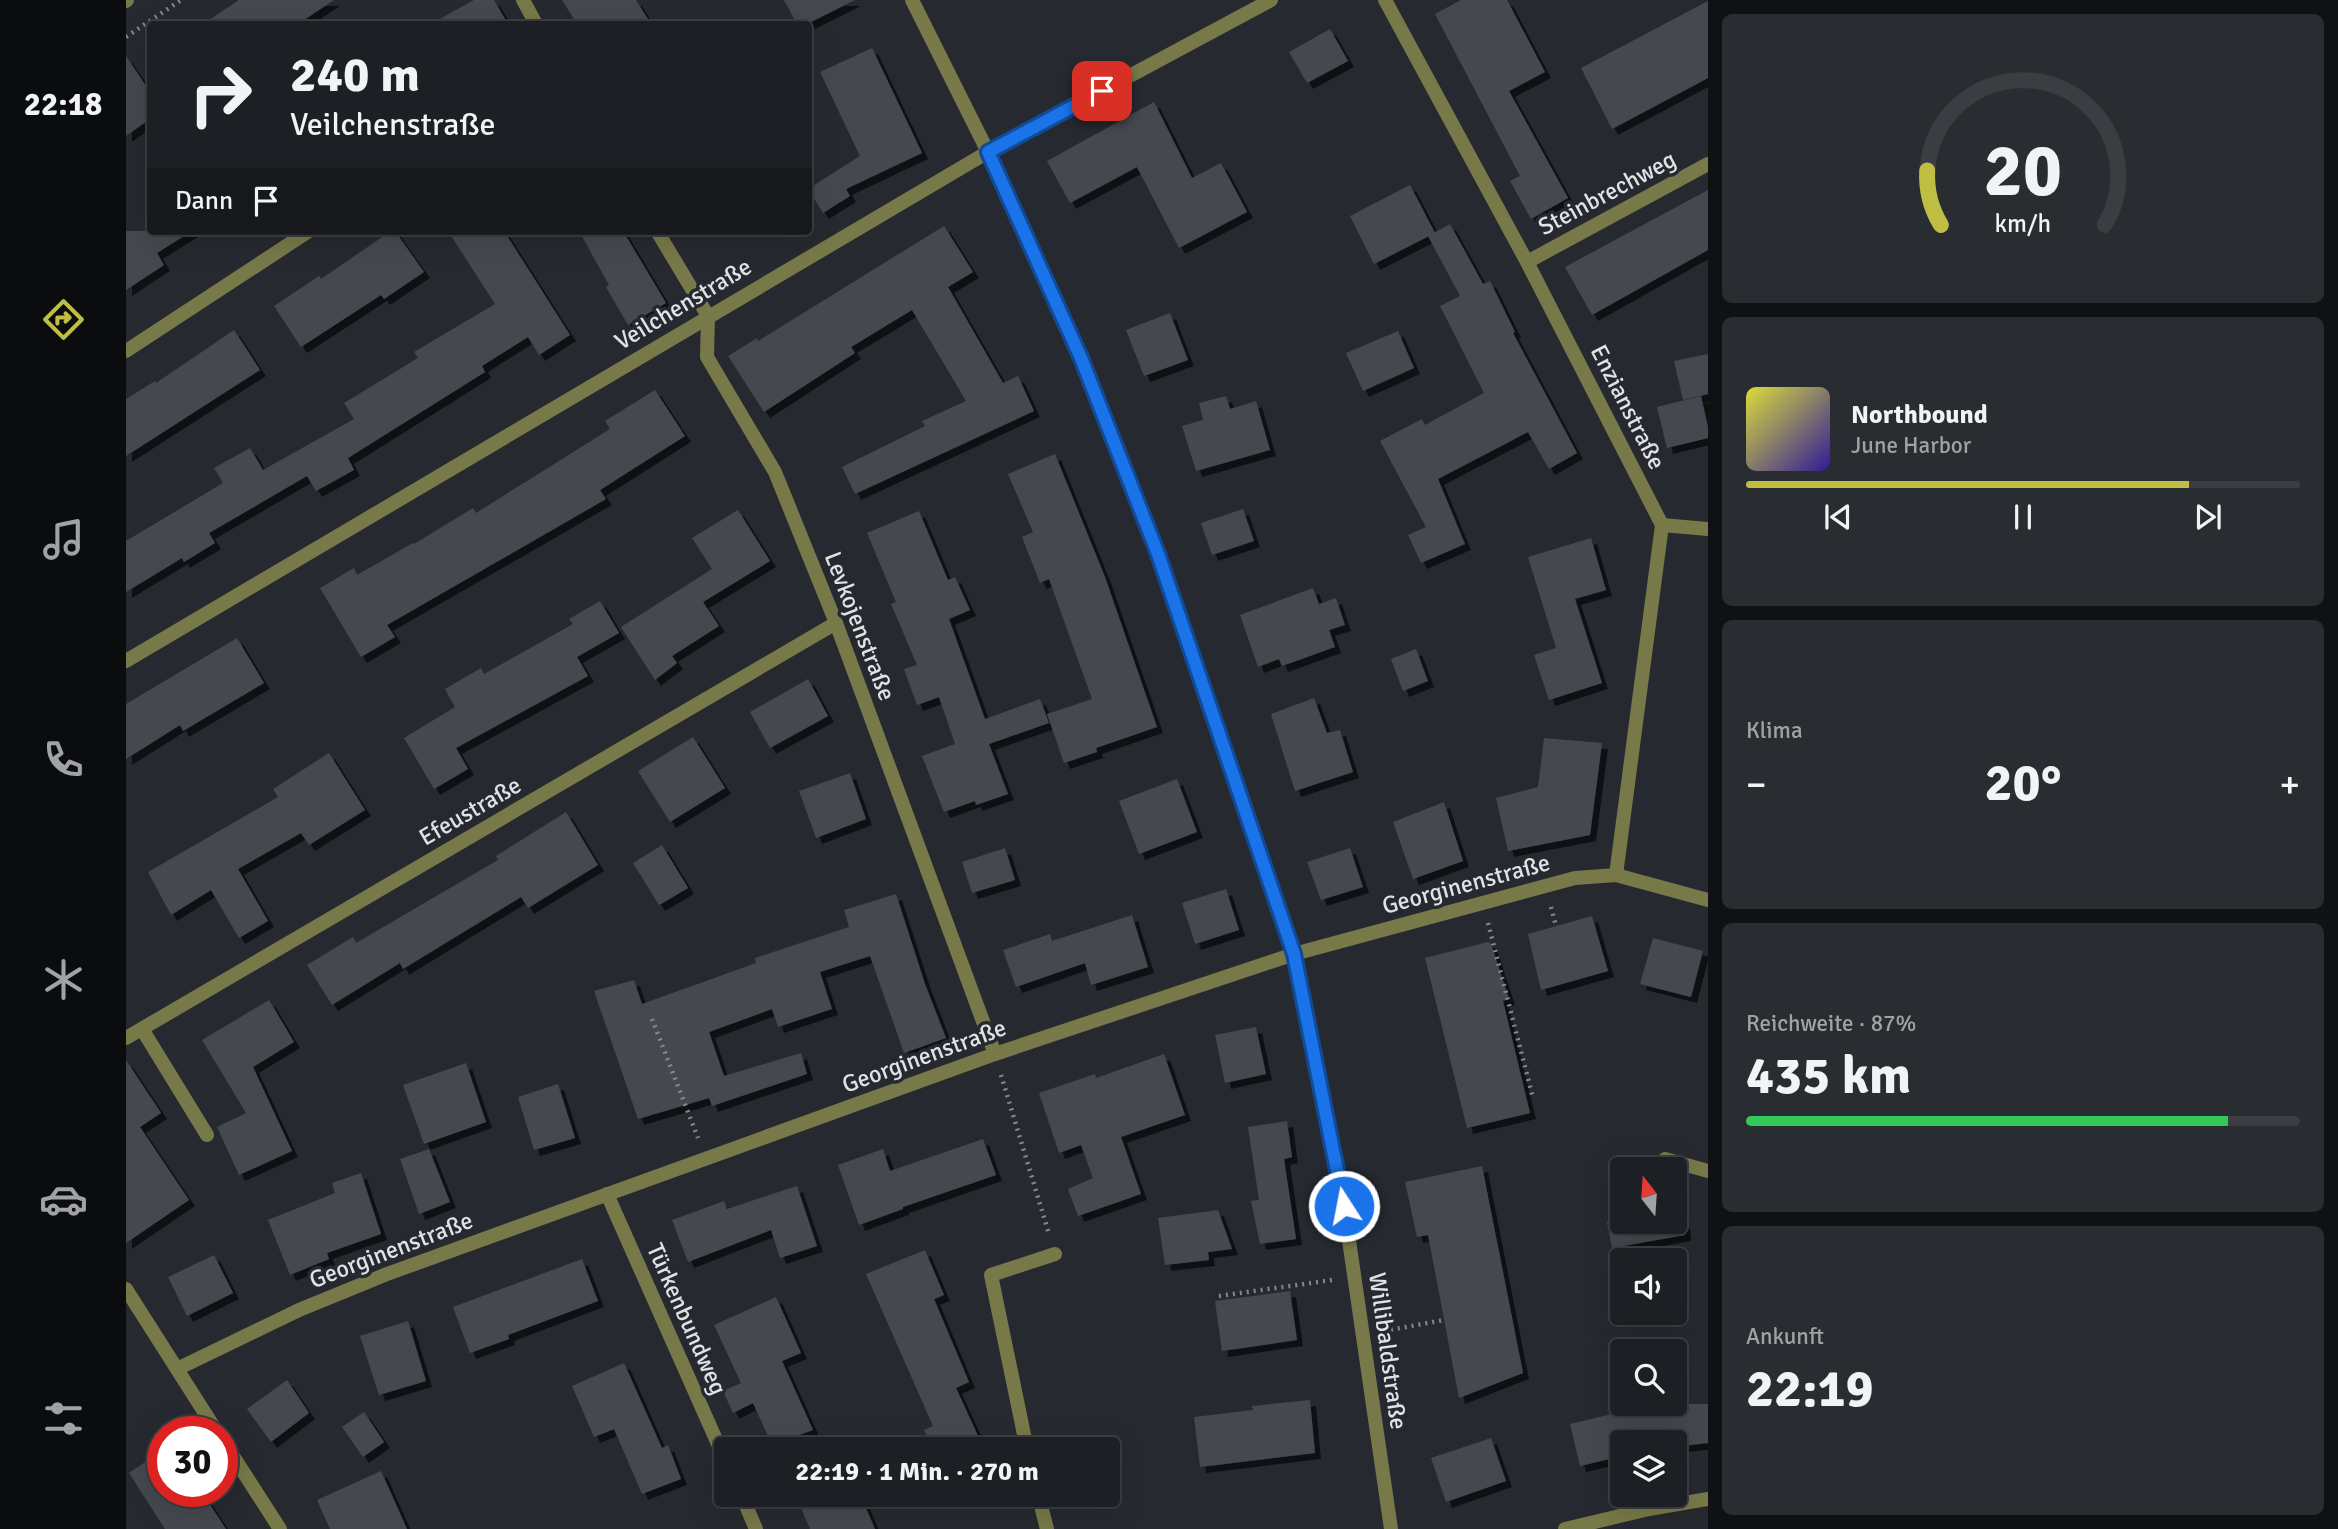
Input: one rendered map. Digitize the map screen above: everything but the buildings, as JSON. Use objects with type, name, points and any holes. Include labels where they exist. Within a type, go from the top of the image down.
[{"type":"street","points":[[523,0],[534,21]]},
{"type":"street","name":"Willibaldstraße","points":[[912,0],[988,152],[1081,358],[1158,554],[1294,954],[1344,1206],[1391,1529]]},
{"type":"street","name":"Veilchenstraße","points":[[126,661],[988,152],[1271,0]]},
{"type":"street","name":"Enzianstraße","points":[[1385,0],[1527,262],[1662,525]]},
{"type":"street","name":"Steinbrechweg","points":[[1527,262],[1708,164]]},
{"type":"street","points":[[126,351],[303,235]]},
{"type":"street","points":[[659,235],[708,316]]},
{"type":"street","name":"Levkojenstraße","points":[[708,316],[707,356],[775,472],[836,622],[995,1054]]},
{"type":"street","points":[[1616,875],[1662,525],[1708,529]]},
{"type":"street","name":"Efeustraße","points":[[126,1038],[836,622]]},
{"type":"street","name":"Georginenstraße","points":[[177,1369],[299,1310],[387,1274],[995,1054],[1294,954],[1575,878],[1616,875],[1708,900]]},
{"type":"street","points":[[142,1028],[207,1135]]},
{"type":"street","points":[[1687,1165],[1708,1171]]},
{"type":"street","name":"Türkenbundweg","points":[[607,1194],[715,1437]]},
{"type":"street","points":[[1025,1437],[991,1275],[1055,1254]]},
{"type":"street","points":[[126,1289],[207,1416]]},
{"type":"street","points":[[238,1464],[280,1529]]},
{"type":"street","points":[[1565,1529],[1649,1509],[1708,1499]]},
{"type":"street","points":[[747,1507],[756,1529]]},
{"type":"street","points":[[1041,1507],[1047,1529]]},
{"type":"path","points":[[150,21],[181,0]]},
{"type":"path","points":[[126,37],[147,23]]},
{"type":"path","points":[[1483,903],[1532,1098]]},
{"type":"path","points":[[652,1019],[706,1158]]},
{"type":"path","points":[[995,1054],[1055,1254]]},
{"type":"path","points":[[1219,1296],[1354,1276]]},
{"type":"path","points":[[1363,1335],[1444,1320]]},
{"type":"route","points":[[1102,91],[988,152],[1081,358],[1158,554],[1294,954],[1344,1206]]}]
